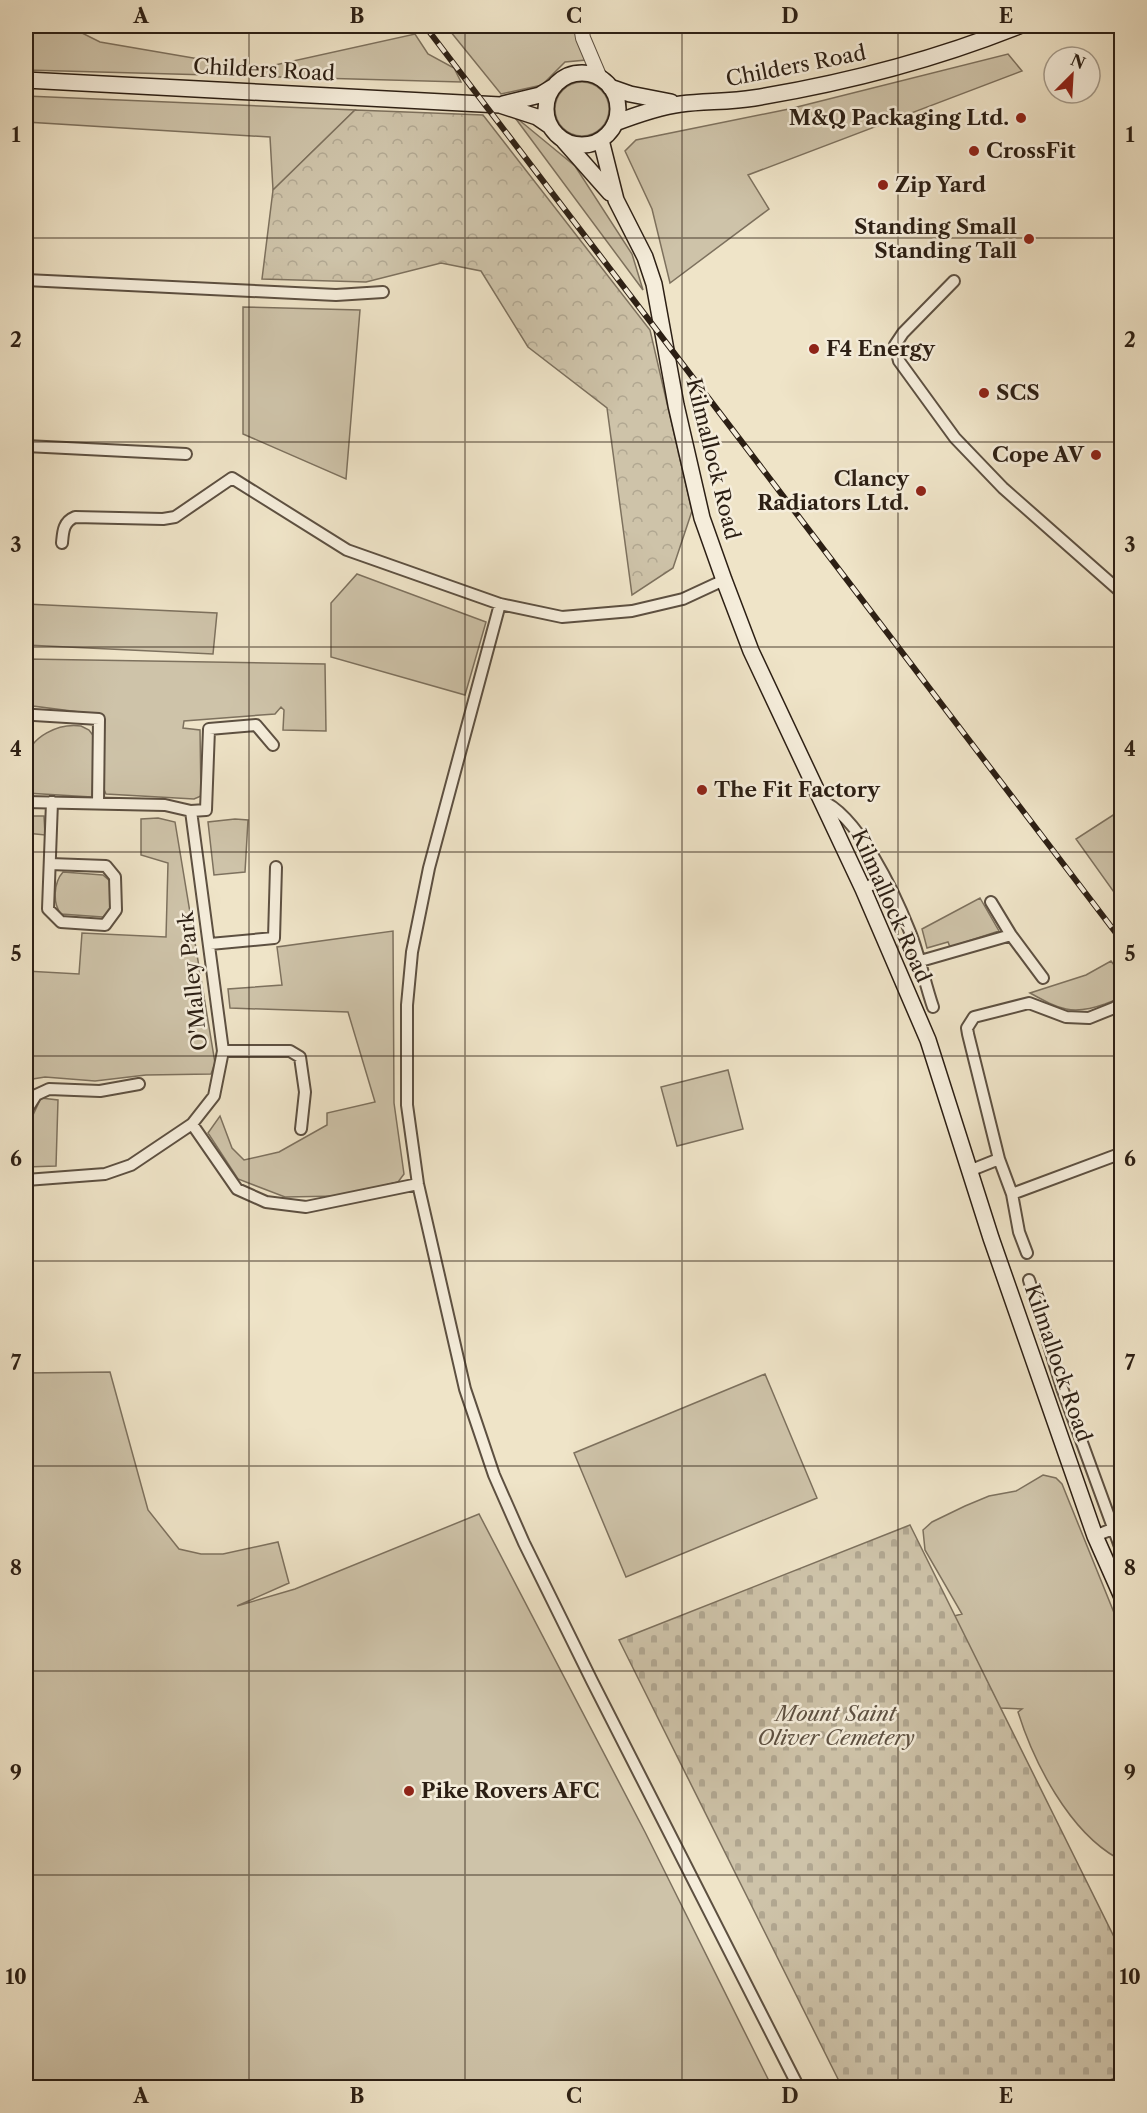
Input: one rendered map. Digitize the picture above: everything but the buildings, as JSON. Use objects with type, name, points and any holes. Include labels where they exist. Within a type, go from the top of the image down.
[{"type":"main road","name":"Childers Road","points":[[615,123],[649,110],[680,104],[751,99],[843,81],[964,47],[1020,26]]},
{"type":"main road","points":[[578,74],[605,83],[618,108],[615,123],[601,140],[583,145],[563,140],[550,126],[546,103],[553,87],[567,76],[578,74]]},
{"type":"main road","name":"Childers Road","points":[[26,80],[500,105],[537,117],[550,126]]},
{"type":"main road","name":"Childers Road","points":[[605,83],[630,94],[680,104]]},
{"type":"main road","name":"Childers Road","points":[[500,105],[540,95],[553,87]]},
{"type":"main road","name":"Kilmallock Road","points":[[563,140],[616,200]]},
{"type":"main road","name":"Kilmallock Road","points":[[601,140],[616,200],[645,257],[654,284],[675,405],[702,518],[751,651],[819,800],[863,889],[928,1040],[991,1238],[1054,1390],[1095,1536],[1122,1597]]},
{"type":"street","points":[[581,26],[583,38],[605,83]]},
{"type":"street","points":[[26,280],[336,295],[383,292]]},
{"type":"street","points":[[954,281],[903,333],[895,345],[899,361],[955,438],[1003,488],[1122,593]]},
{"type":"street","points":[[26,446],[186,454]]},
{"type":"street","points":[[62,543],[64,527],[68,520],[75,517],[163,519],[175,517],[232,478],[347,550],[500,604],[562,617],[632,611],[683,599],[724,579]]},
{"type":"street","points":[[500,604],[429,868],[412,952],[407,1005],[407,1105],[418,1184],[465,1389],[494,1475],[524,1543],[592,1681],[799,2088]]},
{"type":"street","points":[[34,715],[99,719],[98,803]]},
{"type":"street","points":[[26,802],[165,805],[191,811],[206,810],[209,729],[256,725],[273,746]]},
{"type":"street","points":[[819,800],[837,808],[848,820],[885,878],[911,934],[917,962],[933,1007]]},
{"type":"street","points":[[50,864],[106,866],[115,877],[116,910],[105,925],[61,921],[48,909],[52,802]]},
{"type":"street","name":"O'Malley Park","points":[[26,1180],[119,1170],[192,1124],[214,1096],[223,1051],[191,811]]},
{"type":"street","points":[[210,944],[274,938],[276,867]]},
{"type":"street","points":[[863,889],[885,878]]},
{"type":"street","points":[[991,902],[1011,935],[1043,978]]},
{"type":"street","points":[[917,962],[1011,935]]},
{"type":"street","points":[[1027,1253],[1019,1232],[1012,1194],[999,1159],[968,1034],[970,1022],[985,1013],[1029,1003],[1057,1015],[1089,1018],[1114,1008],[1122,1002]]},
{"type":"street","points":[[223,1051],[290,1051],[300,1057],[305,1092],[301,1129]]},
{"type":"street","points":[[26,1111],[36,1095],[49,1089],[100,1091],[139,1084]]},
{"type":"street","points":[[192,1124],[237,1189],[266,1202],[306,1207],[418,1184]]},
{"type":"street","points":[[1012,1194],[1122,1153]]},
{"type":"street","points":[[969,1171],[999,1159]]},
{"type":"street","points":[[1029,1280],[1054,1390],[1117,1527],[1122,1552]]},
{"type":"street","points":[[1095,1536],[1117,1527]]},
{"type":"green space","points":[[26,26],[68,26],[100,42],[257,69],[415,34],[428,54],[454,68],[461,82],[26,70]]},
{"type":"green space","points":[[446,26],[574,26],[586,60],[565,62],[542,85],[501,94]]},
{"type":"green space","points":[[1008,54],[1022,71],[748,175],[769,209],[670,283],[652,209],[625,151],[636,140],[789,109]]},
{"type":"green space","points":[[577,82],[587,82],[597,86],[605,94],[609,109],[605,124],[597,132],[587,136],[577,136],[567,132],[559,124],[555,114],[555,104],[559,94],[567,86]]},
{"type":"green space","points":[[26,96],[355,110],[273,190],[270,137],[26,122]]},
{"type":"green space","points":[[355,110],[483,115],[650,330],[692,511],[673,568],[632,595],[607,408],[528,347],[481,271],[441,263],[366,282],[262,279],[273,190]]},
{"type":"green space","points":[[513,115],[575,166],[632,254],[643,290]]},
{"type":"green space","points":[[243,307],[360,310],[346,479],[243,434]]},
{"type":"green space","points":[[357,574],[486,622],[465,695],[331,657],[331,603]]},
{"type":"green space","points":[[26,604],[217,613],[213,654],[26,645]]},
{"type":"green space","points":[[26,659],[325,664],[326,731],[283,730],[284,710],[281,707],[275,714],[184,721],[183,728],[200,730],[201,796],[194,799],[106,794],[102,785],[102,715],[33,706],[26,673]]},
{"type":"green space","points":[[81,726],[89,730],[95,738],[92,797],[26,793],[25,764],[33,744],[55,729]]},
{"type":"green space","points":[[1121,810],[1121,902],[1076,839]]},
{"type":"green space","points":[[26,816],[44,816],[45,835],[26,833]]},
{"type":"green space","points":[[158,818],[175,822],[215,1063],[211,1074],[146,1075],[95,1081],[45,1077],[26,1080],[26,971],[79,974],[82,933],[166,937],[168,863],[141,855],[141,819]]},
{"type":"green space","points":[[248,820],[245,872],[214,875],[208,822]]},
{"type":"green space","points":[[63,872],[103,875],[111,882],[111,910],[103,917],[61,914],[56,904],[55,893]]},
{"type":"green space","points":[[980,898],[999,931],[950,947],[948,942],[927,948],[922,929]]},
{"type":"green space","points":[[393,931],[394,1103],[404,1174],[398,1182],[339,1196],[285,1197],[238,1179],[208,1133],[220,1116],[232,1148],[244,1160],[279,1152],[327,1125],[327,1113],[375,1102],[348,1012],[230,1008],[228,989],[282,985],[277,947]]},
{"type":"green space","points":[[1111,961],[1121,974],[1121,986],[1118,988],[1120,994],[1112,1001],[1093,1008],[1074,1010],[1058,1007],[1030,993],[1086,975]]},
{"type":"green space","points":[[728,1070],[743,1129],[677,1146],[661,1087]]},
{"type":"green space","points":[[41,1098],[58,1100],[56,1166],[26,1167],[26,1118],[32,1117]]},
{"type":"green space","points":[[110,1372],[148,1510],[179,1549],[201,1554],[223,1554],[278,1542],[289,1583],[237,1606],[295,1589],[479,1514],[645,1832],[772,2087],[26,2087],[26,1373]]},
{"type":"green space","points":[[765,1374],[817,1498],[626,1577],[574,1453]]},
{"type":"green space","points":[[1043,1475],[1056,1478],[1062,1484],[1121,1630],[1122,1855],[1117,1858],[1084,1831],[1056,1794],[1033,1753],[1018,1712],[1022,1709],[1000,1708],[950,1617],[962,1614],[925,1550],[923,1530],[932,1522],[989,1496],[1016,1491]]},
{"type":"green space","name":"Mount Saint Oliver Cemetery","points":[[910,1525],[1121,1951],[1121,2075],[1095,2087],[842,2087],[619,1640]]},
{"type":"green space","points":[[1121,2075],[1121,2087],[1095,2087]]},
{"type":"railway","points":[[425,26],[1122,941]]},
{"type":"place","name":"M&Q Packaging Ltd.","points":[[1021,118]]},
{"type":"place","name":"CrossFit","points":[[974,151]]},
{"type":"place","name":"Zip Yard","points":[[883,185]]},
{"type":"place","name":"Standing Small Standing Tall","points":[[1029,239]]},
{"type":"place","name":"F4 Energy","points":[[814,349]]},
{"type":"place","name":"SCS","points":[[984,393]]},
{"type":"place","name":"Cope AV","points":[[1096,455]]},
{"type":"place","name":"Clancy Radiators Ltd.","points":[[921,491]]},
{"type":"place","name":"The Fit Factory","points":[[702,790]]},
{"type":"place","name":"Pike Rovers AFC","points":[[409,1791]]}]
